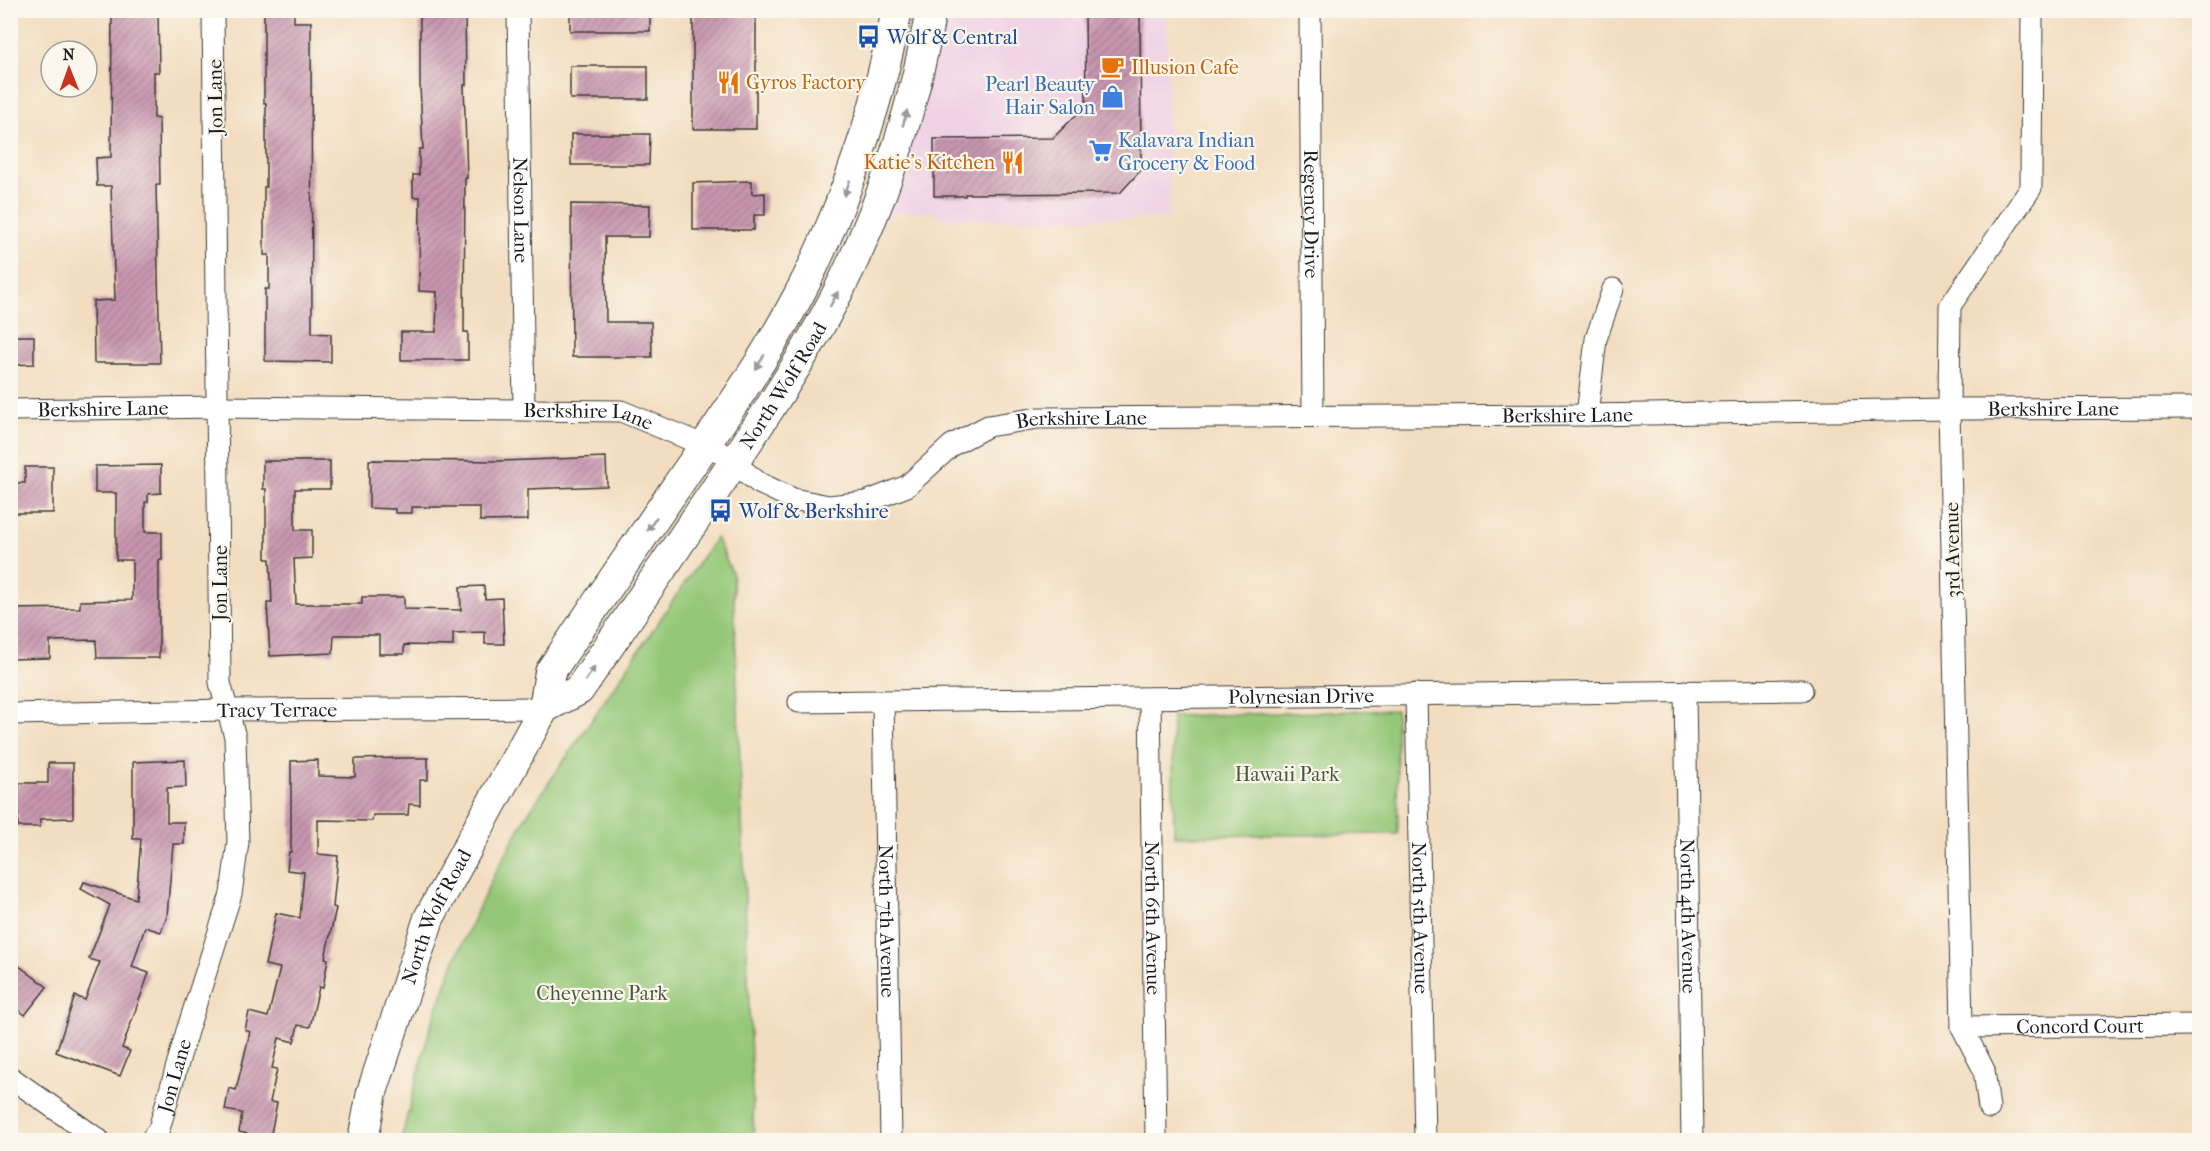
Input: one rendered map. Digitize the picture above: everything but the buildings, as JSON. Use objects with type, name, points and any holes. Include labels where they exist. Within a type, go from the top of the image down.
[{"type":"main road","name":"North Wolf Road","points":[[363,1140],[372,1092],[429,918],[544,708],[550,672],[705,445],[778,331],[826,238],[866,132],[885,66],[897,10]]},
{"type":"main road","name":"North Wolf Road","points":[[544,708],[579,690],[734,463],[802,357],[852,261],[881,191],[904,125],[931,10]]},
{"type":"street","name":"Jon Lane","points":[[151,1140],[159,1129],[187,1031],[231,894],[238,842],[235,736],[220,683],[219,407],[213,10]]},
{"type":"street","name":"Nelson Lane","points":[[518,10],[524,409]]},
{"type":"street","name":"Regency Drive","points":[[1310,10],[1313,416]]},
{"type":"street","name":"3rd Avenue","points":[[1989,1108],[1984,1070],[1962,1027],[1949,409],[1950,306],[2031,188],[2032,10]]},
{"type":"street","points":[[1587,416],[1596,339],[1613,289]]},
{"type":"street","name":"Berkshire Lane","points":[[10,410],[219,407],[621,411],[720,452],[759,483],[793,499],[829,506],[866,502],[907,486],[952,445],[988,426],[1038,418],[1587,416],[1949,409],[2199,408]]},
{"type":"street","name":"Polynesian Drive","points":[[799,702],[1802,690]]},
{"type":"street","name":"North 4th Avenue","points":[[1685,691],[1692,1140]]},
{"type":"street","name":"North 5th Avenue","points":[[1416,694],[1425,1140]]},
{"type":"street","name":"North 6th Avenue","points":[[1150,698],[1156,1140]]},
{"type":"street","name":"North 7th Avenue","points":[[883,701],[891,1140]]},
{"type":"street","name":"Tracy Terrace","points":[[10,714],[544,708]]},
{"type":"street","name":"Concord Court","points":[[1962,1027],[2199,1025]]},
{"type":"street","points":[[10,1077],[99,1140]]},
{"type":"shaded area","points":[[944,11],[1167,11],[1169,219],[943,219],[932,212],[899,212],[886,218]]},
{"type":"green space","name":"Cheyenne Park","points":[[716,537],[733,575],[754,1140],[401,1140],[430,1028],[455,959],[492,879],[527,815]]},
{"type":"green space","name":"Hawaii Park","points":[[1396,710],[1398,834],[1174,836],[1172,716]]},
{"type":"place","name":"Wolf & Central","points":[[869,37]]},
{"type":"place","name":"Illusion Cafe","points":[[1113,67]]},
{"type":"place","name":"Gyros Factory","points":[[728,82]]},
{"type":"place","name":"Pearl Beauty Hair Salon","points":[[1113,96]]},
{"type":"place","name":"Kalavara Indian Grocery & Food","points":[[1100,151]]},
{"type":"place","name":"Katie's Kitchen","points":[[1013,162]]},
{"type":"place","name":"Wolf & Berkshire","points":[[721,511]]}]
